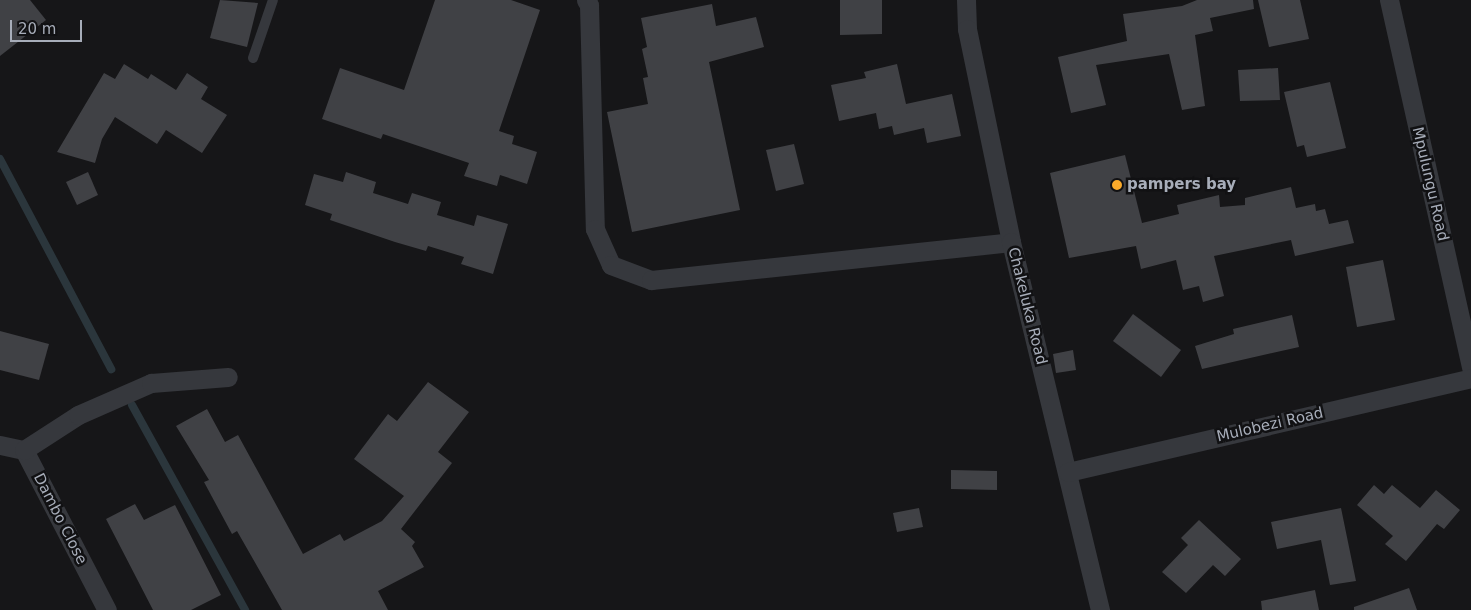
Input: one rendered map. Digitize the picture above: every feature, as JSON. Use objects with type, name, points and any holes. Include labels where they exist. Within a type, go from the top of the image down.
[{"type":"street","points":[[586,0],[590,5],[595,229],[611,265],[651,280],[1011,242]]},
{"type":"street","name":"Chakeluka Road","points":[[966,0],[967,29],[1011,242],[1100,610]]},
{"type":"street","name":"Mpulungu Road","points":[[1389,0],[1471,368]]},
{"type":"street","points":[[0,445],[24,450],[78,415],[151,383],[228,377]]},
{"type":"street","name":"Mulobezi Road","points":[[1068,472],[1471,378]]},
{"type":"street","name":"Dambo Close","points":[[24,450],[107,610]]},
{"type":"lane","points":[[253,58],[273,0]]},
{"type":"building","points":[[0,0],[30,0],[46,20],[0,56]]},
{"type":"building","points":[[220,0],[258,3],[247,47],[210,38]]},
{"type":"building","points":[[435,0],[511,0],[540,10],[499,131],[514,136],[512,144],[537,152],[527,184],[500,175],[497,186],[464,176],[469,163],[383,134],[381,139],[322,119],[340,68],[404,90]]},
{"type":"building","points":[[840,0],[882,0],[882,34],[840,35]]},
{"type":"building","points":[[1197,0],[1253,0],[1254,9],[1210,18],[1213,31],[1195,35],[1205,106],[1182,110],[1169,54],[1096,65],[1106,105],[1071,113],[1058,57],[1127,41],[1123,14],[1182,6]]},
{"type":"building","points":[[1258,0],[1300,0],[1309,39],[1269,47]]},
{"type":"building","points":[[712,4],[716,26],[756,17],[764,47],[709,62],[740,210],[632,232],[607,112],[648,104],[643,78],[648,77],[642,49],[647,47],[641,18]]},
{"type":"building","points":[[124,64],[148,79],[151,74],[176,90],[187,73],[208,87],[201,99],[227,115],[202,153],[166,130],[157,144],[115,117],[102,139],[95,163],[57,152],[104,73],[115,79]]},
{"type":"building","points":[[897,64],[906,104],[952,94],[961,136],[927,143],[924,128],[894,135],[892,126],[879,129],[876,113],[839,121],[831,85],[866,78],[864,72]]},
{"type":"building","points":[[1278,68],[1280,100],[1240,101],[1238,70]]},
{"type":"building","points":[[1330,82],[1346,148],[1307,157],[1304,145],[1297,147],[1284,92]]},
{"type":"building","points":[[794,144],[804,184],[776,191],[766,150]]},
{"type":"building","points":[[1125,155],[1142,223],[1179,214],[1177,205],[1219,195],[1220,207],[1245,205],[1245,198],[1291,187],[1296,208],[1315,204],[1316,211],[1325,209],[1329,224],[1348,220],[1354,243],[1295,256],[1291,240],[1214,256],[1224,296],[1203,302],[1199,286],[1183,290],[1176,260],[1141,269],[1136,246],[1069,258],[1050,173]]},
{"type":"building","points":[[88,172],[98,195],[77,205],[66,182]]},
{"type":"building","points":[[346,172],[376,182],[373,193],[408,204],[412,193],[441,202],[437,215],[474,226],[477,215],[508,224],[493,274],[461,264],[464,257],[428,246],[426,251],[395,242],[330,220],[332,214],[305,205],[314,174],[343,182]]},
{"type":"building","points":[[1383,260],[1395,320],[1357,327],[1346,267]]},
{"type":"building","points":[[1133,314],[1181,350],[1161,377],[1113,341]]},
{"type":"building","points":[[1292,315],[1299,347],[1202,369],[1195,346],[1234,334],[1233,329]]},
{"type":"building","points":[[0,331],[49,344],[39,380],[0,370]]},
{"type":"building","points":[[1073,350],[1076,370],[1056,373],[1053,354]]},
{"type":"building","points":[[428,382],[469,412],[438,452],[452,463],[401,529],[415,542],[412,546],[424,567],[378,591],[388,610],[282,610],[237,531],[232,534],[204,482],[209,480],[176,426],[207,409],[225,442],[238,435],[303,554],[340,534],[344,541],[382,521],[404,496],[354,459],[388,414],[397,421]]},
{"type":"building","points":[[951,470],[997,471],[997,490],[951,489]]},
{"type":"building","points":[[1374,485],[1384,494],[1392,485],[1420,508],[1436,490],[1460,510],[1444,529],[1437,524],[1406,561],[1385,544],[1393,536],[1357,505]]},
{"type":"building","points":[[135,504],[144,520],[175,505],[221,595],[191,610],[153,610],[106,519]]},
{"type":"building","points":[[919,508],[923,527],[897,532],[893,513]]},
{"type":"building","points":[[1341,508],[1356,581],[1330,585],[1321,540],[1277,549],[1271,522]]},
{"type":"building","points":[[1199,520],[1241,559],[1225,576],[1213,565],[1186,593],[1162,572],[1188,545],[1181,538]]},
{"type":"building","points":[[1409,588],[1417,610],[1354,610],[1354,607]]},
{"type":"building","points":[[1315,590],[1319,610],[1262,610],[1261,601]]},
{"type":"waterway","points":[[0,159],[111,369]]},
{"type":"waterway","points":[[132,405],[245,610]]},
{"type":"place","name":"pampers bay","points":[[1117,185]]}]
